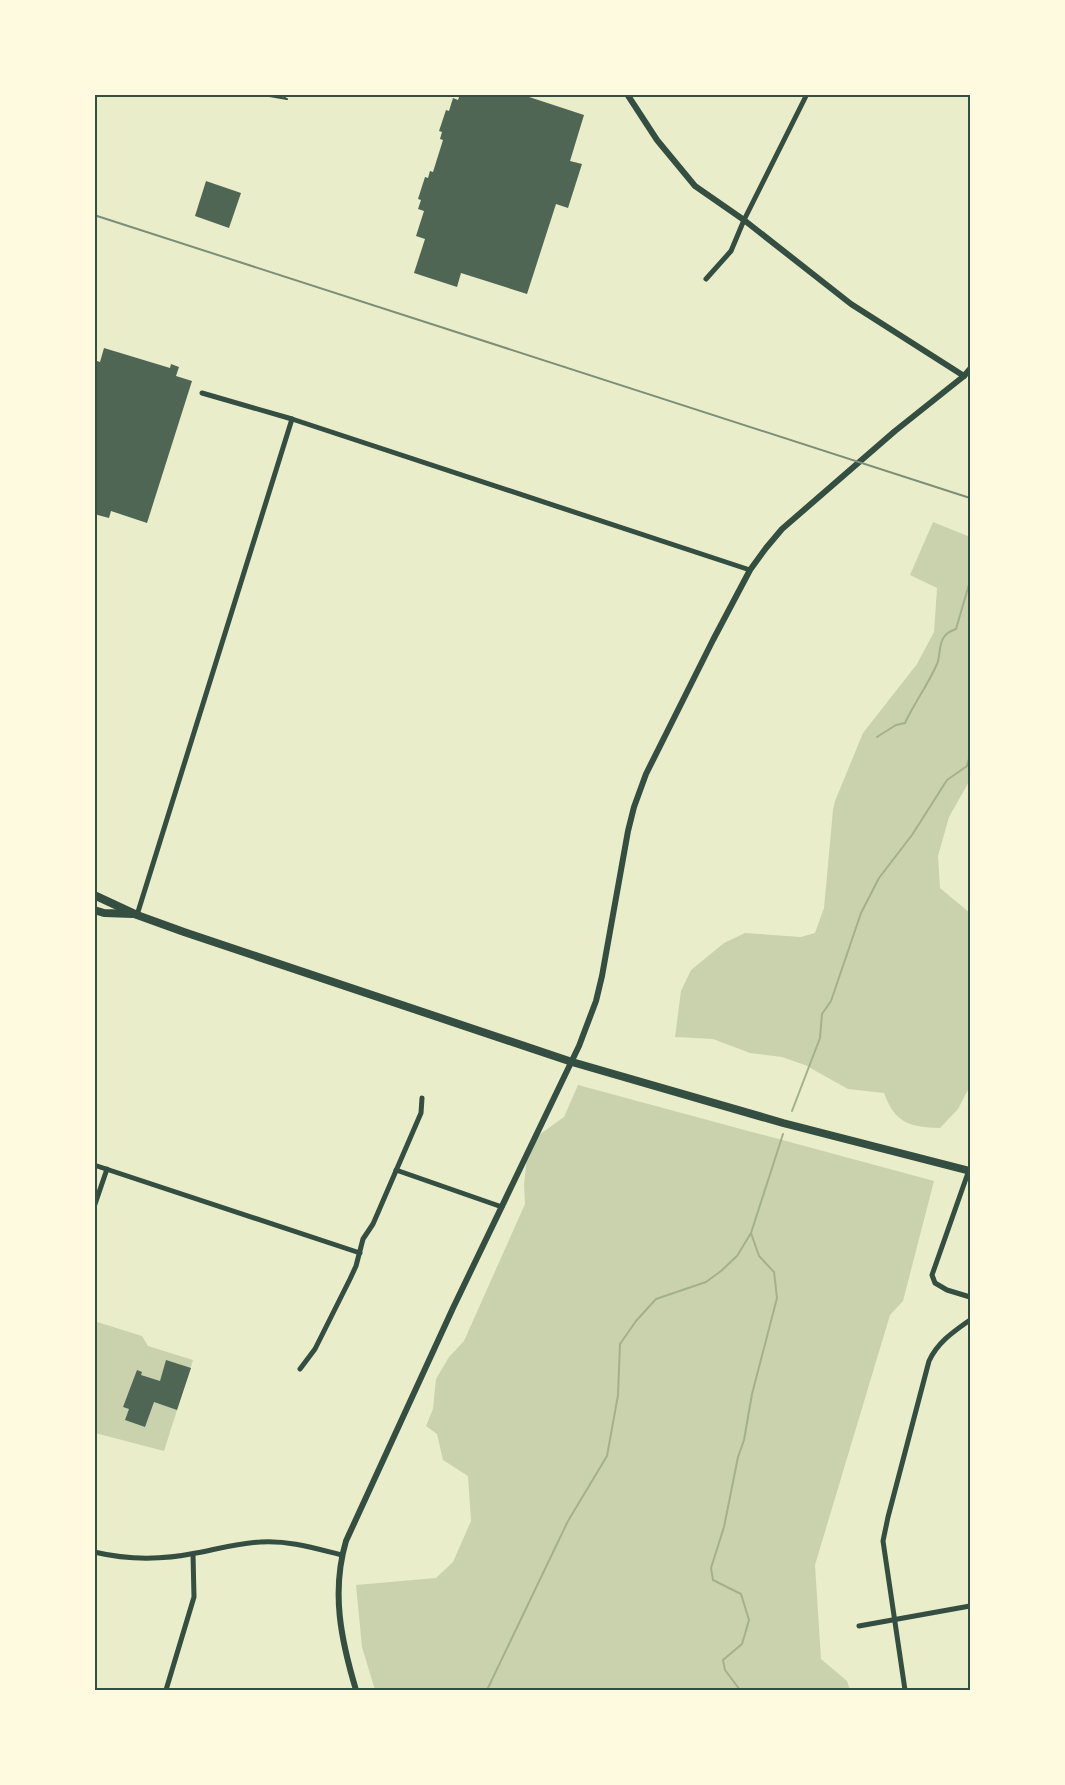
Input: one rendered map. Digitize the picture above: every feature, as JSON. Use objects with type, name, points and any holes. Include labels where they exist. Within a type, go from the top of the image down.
[{"type":"main road","points":[[94,895],[137,915],[572,1062],[783,1123],[970,1170]]},
{"type":"main road","points":[[94,910],[104,913],[137,915]]},
{"type":"street","points":[[627,94],[657,140],[695,186],[744,220],[851,304],[964,376]]},
{"type":"street","points":[[706,279],[731,251],[744,220],[807,94]]},
{"type":"street","points":[[356,1690],[346,1657],[339,1619],[338,1594],[342,1555],[352,1525],[572,1062],[596,1001],[609,944],[628,831],[646,774],[750,570],[765,548],[782,529],[895,430],[970,369]]},
{"type":"street","points":[[202,393],[292,419],[750,570]]},
{"type":"street","points":[[137,915],[292,419]]},
{"type":"street","points":[[300,1369],[315,1349],[350,1279],[363,1239],[373,1224],[421,1113],[422,1098]]},
{"type":"street","points":[[94,1165],[360,1252]]},
{"type":"street","points":[[94,1207],[107,1169]]},
{"type":"street","points":[[396,1170],[502,1207]]},
{"type":"street","points":[[970,1170],[932,1275],[935,1283],[947,1290],[970,1297]]},
{"type":"street","points":[[905,1690],[884,1541],[888,1517],[929,1361],[945,1337],[970,1320]]},
{"type":"street","points":[[94,1551],[142,1559],[192,1554],[258,1542],[280,1541],[342,1555]]},
{"type":"street","points":[[166,1690],[194,1597],[192,1554]]},
{"type":"street","points":[[859,1626],[970,1606]]},
{"type":"lane","points":[[258,94],[287,99]]},
{"type":"lane","points":[[279,94],[287,99]]},
{"type":"lane","points":[[287,99],[289,94]]},
{"type":"green space","points":[[933,522],[970,537],[970,780],[949,817],[938,856],[940,888],[970,913],[970,1086],[958,1109],[940,1128],[920,1126],[904,1121],[893,1111],[884,1093],[848,1089],[805,1065],[782,1057],[750,1053],[713,1039],[675,1037],[681,991],[691,970],[724,943],[745,933],[801,937],[815,933],[824,908],[835,801],[863,733],[917,664],[934,632],[937,588],[910,575]]},
{"type":"green space","points":[[578,1085],[934,1181],[903,1301],[890,1315],[815,1565],[821,1659],[847,1681],[850,1690],[375,1690],[362,1647],[356,1585],[436,1578],[453,1562],[471,1521],[468,1476],[443,1460],[437,1434],[426,1426],[433,1409],[436,1379],[449,1357],[464,1341],[525,1204],[524,1184],[527,1158],[539,1135],[564,1117]]},
{"type":"green space","points":[[94,1321],[142,1336],[148,1346],[193,1360],[164,1451],[95,1433]]},
{"type":"building","points":[[460,94],[520,94],[584,115],[570,161],[582,164],[568,208],[556,204],[527,294],[461,273],[457,287],[414,273],[425,239],[416,236],[424,211],[418,209],[421,200],[418,199],[425,177],[428,178],[430,171],[433,172],[443,140],[440,139],[442,132],[439,131],[446,110],[449,111],[453,98],[458,100]]},
{"type":"building","points":[[206,181],[241,193],[229,228],[195,216]]},
{"type":"building","points":[[104,348],[170,368],[171,364],[179,367],[176,376],[192,381],[147,523],[111,511],[109,518],[94,514],[94,360],[100,362]]},
{"type":"building","points":[[166,1360],[191,1368],[177,1410],[154,1402],[145,1427],[125,1420],[129,1409],[123,1407],[137,1370],[142,1372],[141,1375],[160,1381]]},
{"type":"waterway","points":[[877,737],[896,725],[905,723],[937,664],[942,640],[945,635],[956,629],[970,581]]},
{"type":"waterway","points":[[792,1111],[820,1038],[822,1014],[831,1001],[861,913],[879,878],[912,835],[947,780],[967,766],[970,755]]},
{"type":"waterway","points":[[487,1690],[568,1521],[607,1456],[618,1395],[620,1344],[636,1321],[656,1299],[706,1282],[737,1256],[751,1233],[783,1134]]},
{"type":"waterway","points":[[740,1690],[725,1670],[723,1660],[742,1644],[749,1620],[741,1594],[713,1580],[711,1568],[724,1527],[752,1394],[777,1298],[774,1272],[759,1256],[751,1233]]},
{"type":"railway","points":[[94,215],[970,498]]}]
